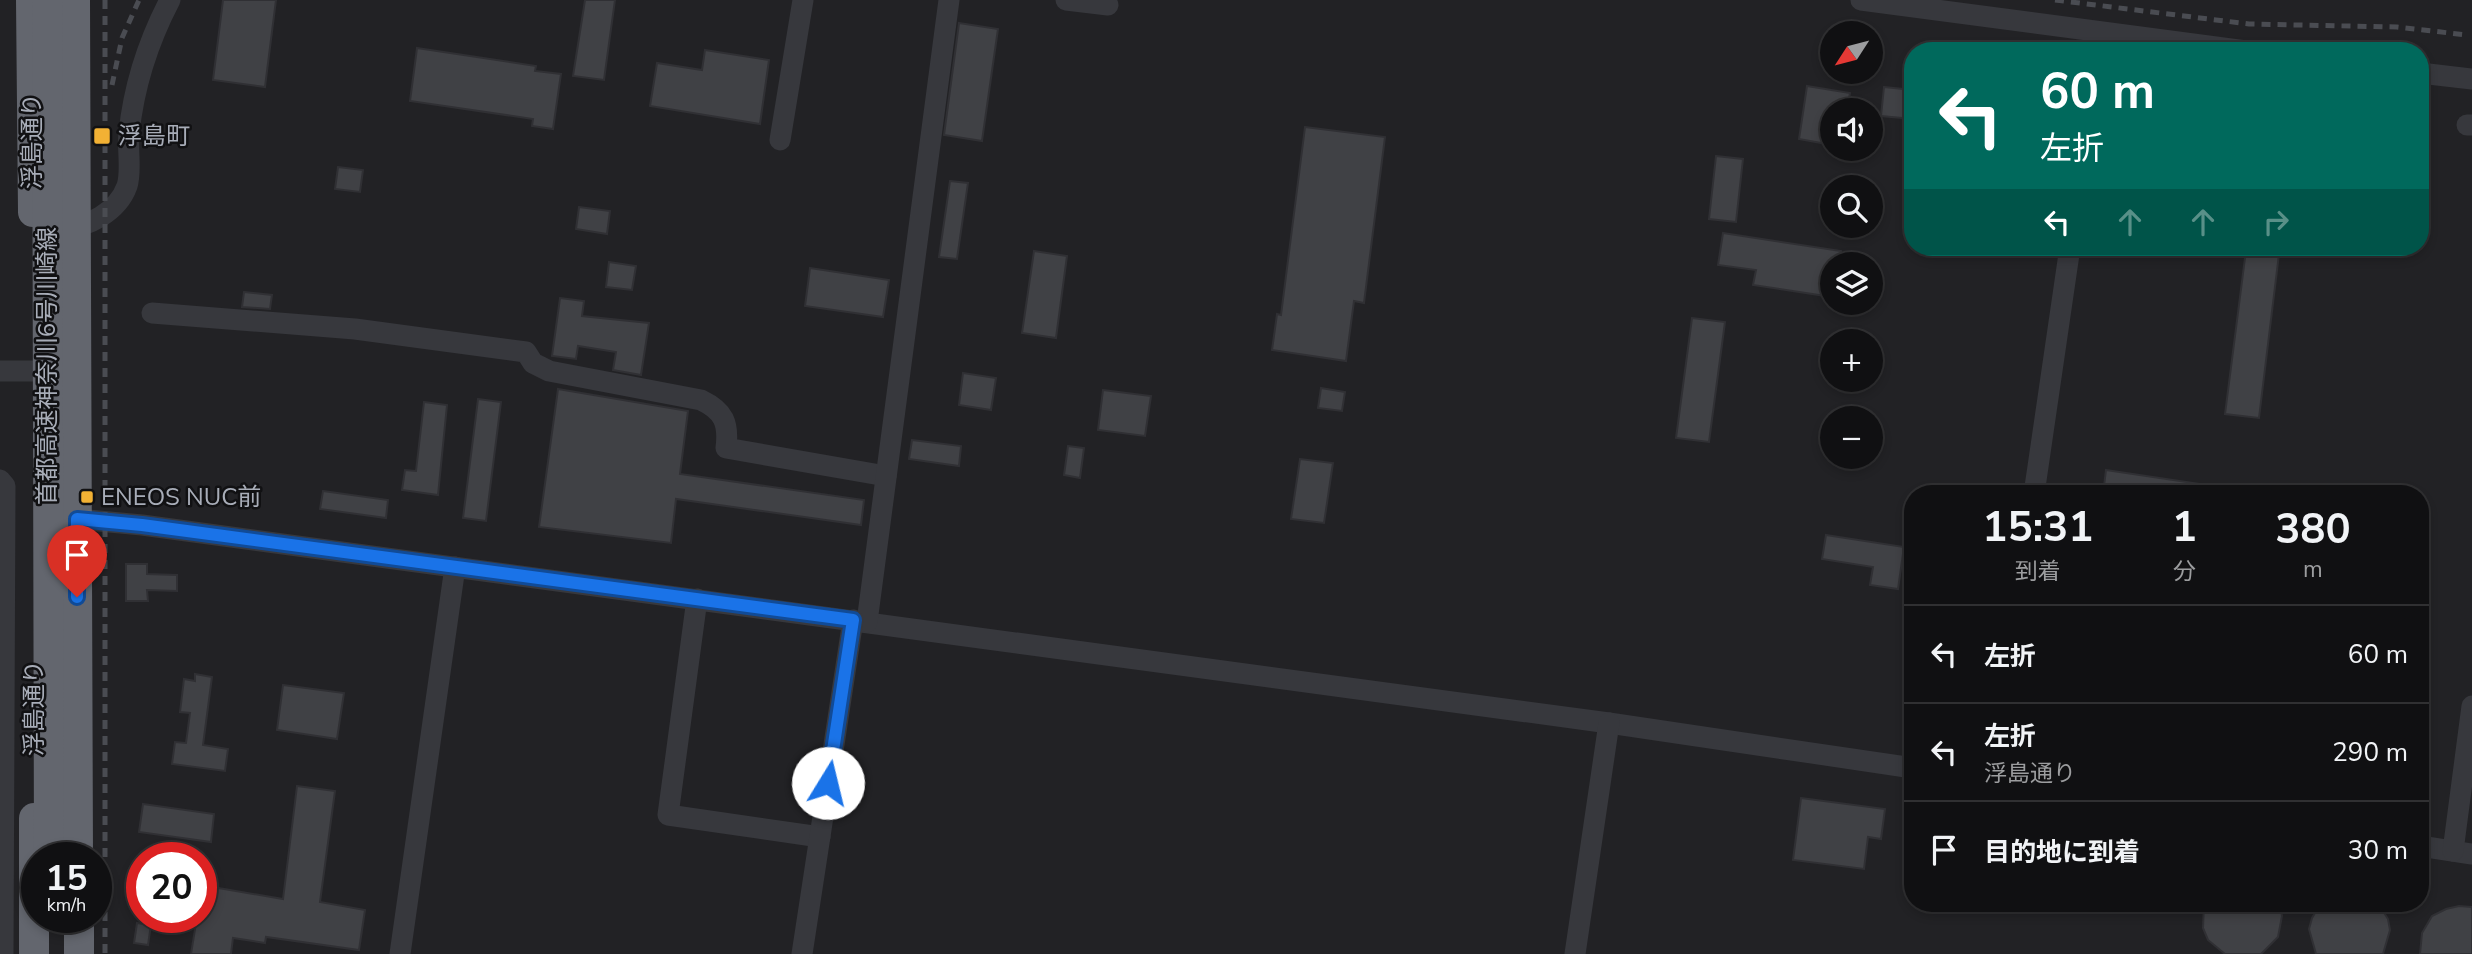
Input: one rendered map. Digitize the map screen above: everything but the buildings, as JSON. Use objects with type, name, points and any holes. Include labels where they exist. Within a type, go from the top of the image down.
[{"type":"highway","name":"浮島通り","points":[[31,0],[34,954]]},
{"type":"highway","name":"首都高速神奈川6号川崎線","points":[[47,0],[49,842]]},
{"type":"highway","name":"首都高速神奈川6号川崎線","points":[[64,0],[64,842]]},
{"type":"highway","name":"浮島通り","points":[[75,0],[78,842]]},
{"type":"highway","points":[[49,933],[49,954]]},
{"type":"highway","points":[[64,933],[64,954]]},
{"type":"highway","points":[[79,933],[79,954]]},
{"type":"street","points":[[33,229],[76,228],[98,218],[119,202],[128,184],[128,137],[140,72],[153,32],[170,0]]},
{"type":"street","points":[[780,141],[803,0]]},
{"type":"street","points":[[802,954],[820,837],[886,476],[949,0]]},
{"type":"street","points":[[1066,0],[1108,5]]},
{"type":"street","points":[[1861,0],[2178,42]]},
{"type":"street","points":[[2429,74],[2472,79]]},
{"type":"street","points":[[2035,485],[2069,256]]},
{"type":"street","points":[[152,313],[355,329],[526,352],[533,363],[549,371],[701,400],[715,407],[724,416],[728,430],[726,448],[886,476]]},
{"type":"street","points":[[0,371],[34,370]]},
{"type":"street","points":[[0,480],[5,486],[3,954]]},
{"type":"street","points":[[77,519],[860,621],[1609,723],[1904,767]]},
{"type":"street","points":[[400,954],[455,567]]},
{"type":"street","points":[[696,599],[668,815],[820,837]]},
{"type":"street","points":[[2429,847],[2463,853],[2472,706]]},
{"type":"street","points":[[1575,954],[1609,723]]},
{"type":"shaded area","points":[[0,0],[2472,0],[2472,954],[0,954]]},
{"type":"railway","points":[[105,0],[105,954]]},
{"type":"railway","points":[[112,85],[122,38],[139,0]]},
{"type":"railway","points":[[2055,0],[2249,24],[2397,27],[2467,35]]},
{"type":"place","name":"浮島町","points":[[102,136]]},
{"type":"place","name":"ENEOS NUC前","points":[[87,497]]},
{"type":"route","points":[[77,597],[77,519],[142,525],[853,620],[828,783]]}]
